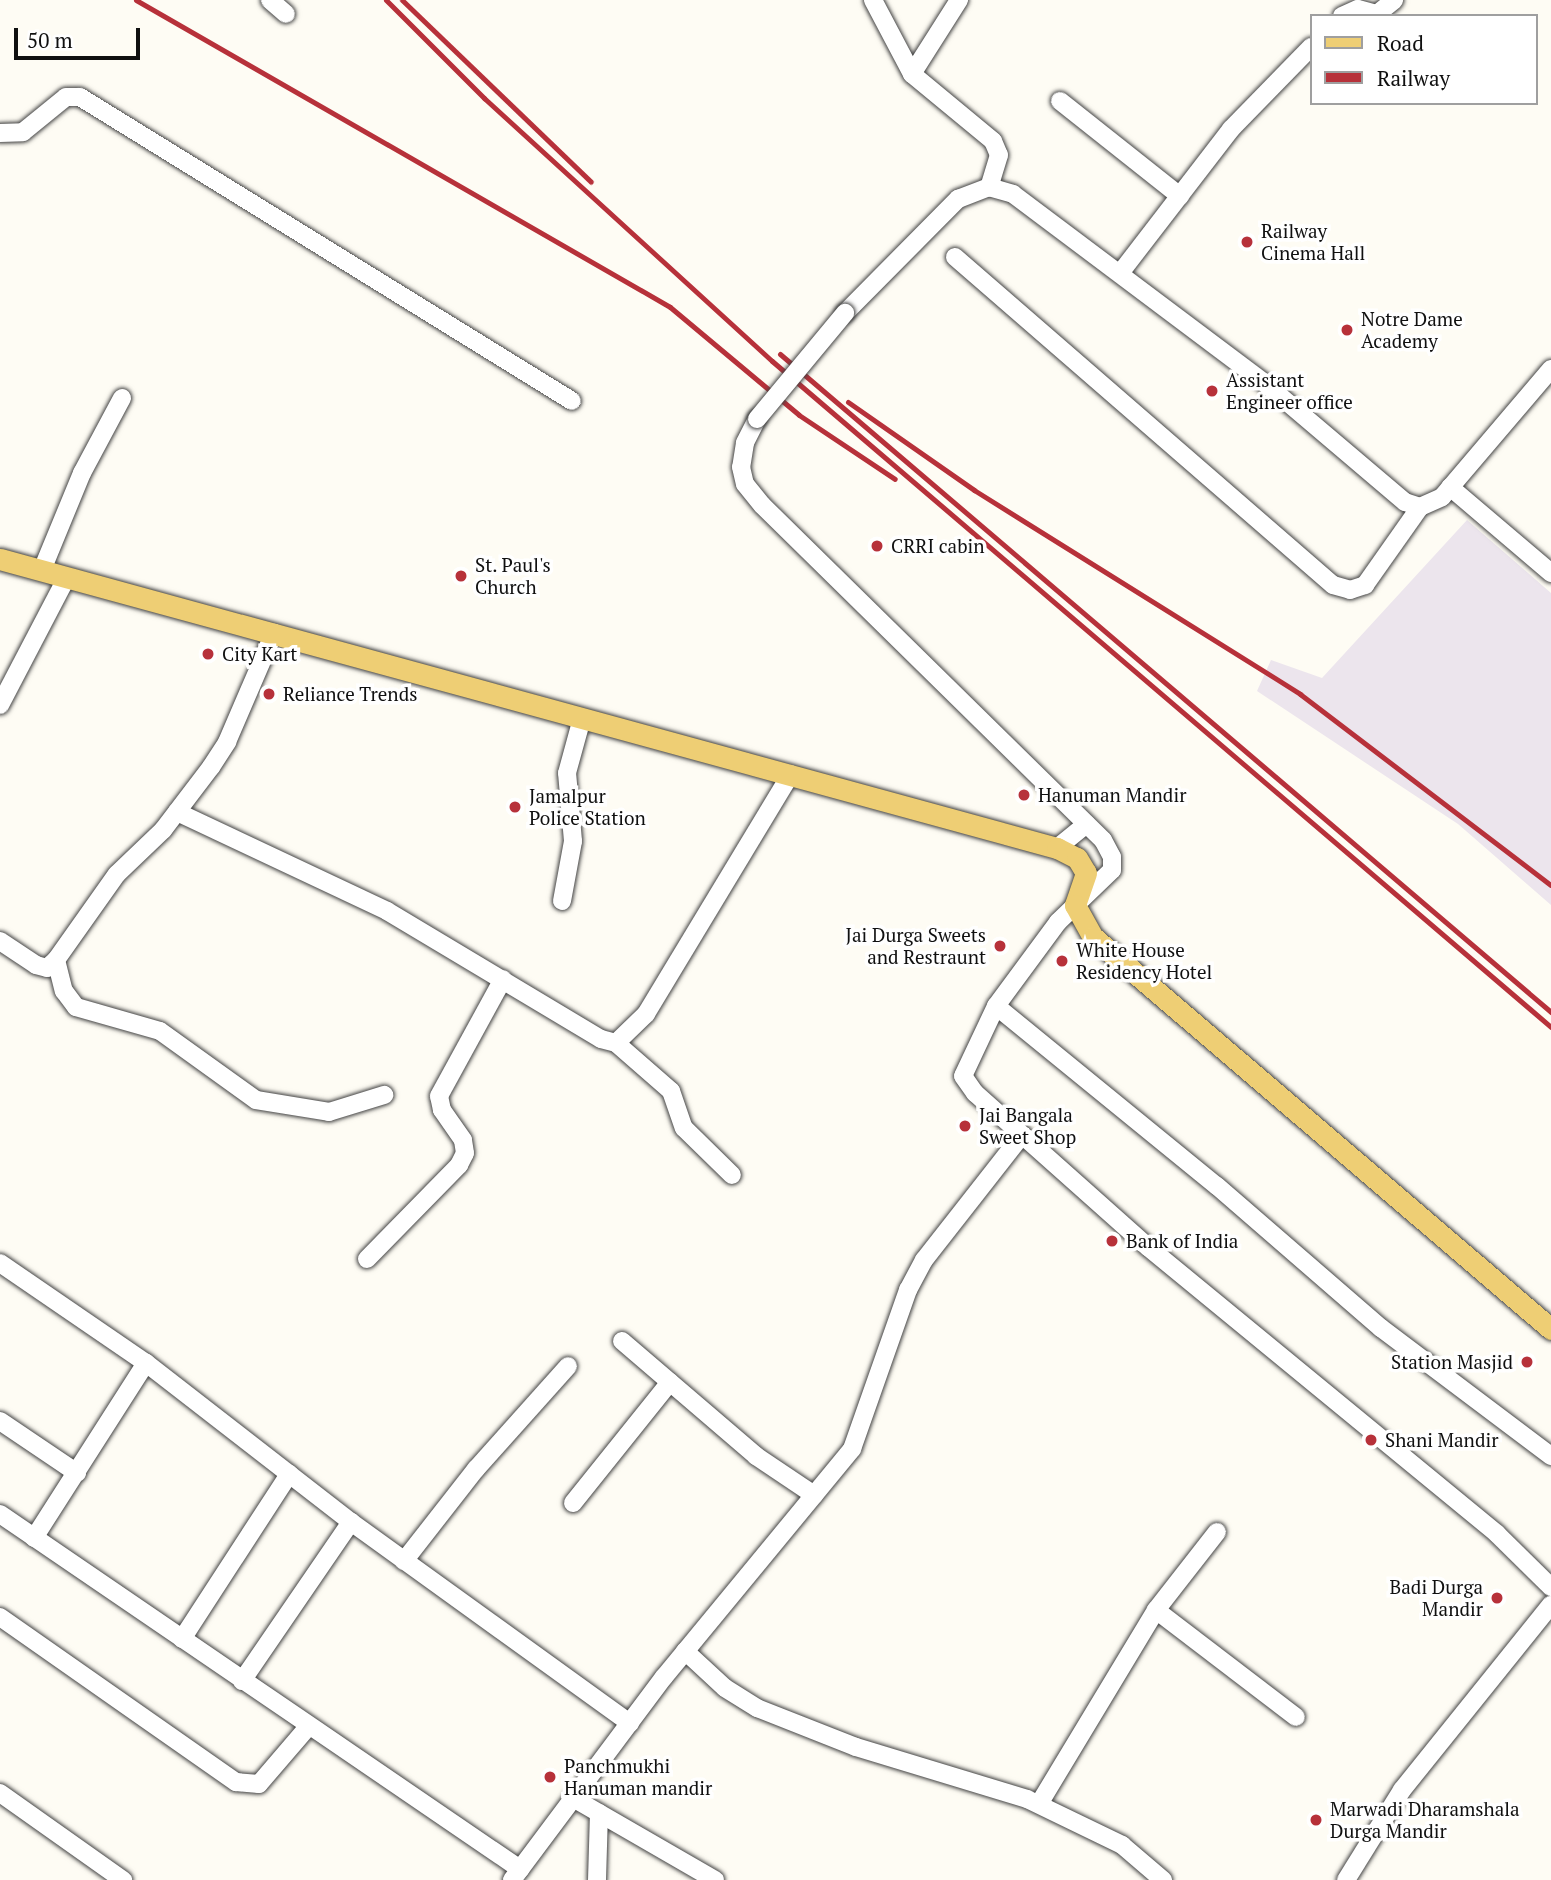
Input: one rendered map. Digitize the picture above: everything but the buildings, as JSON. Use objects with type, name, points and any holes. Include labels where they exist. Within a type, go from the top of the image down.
[{"type":"main road","points":[[0,559],[791,774],[1056,848],[1077,858],[1086,873],[1076,905],[1093,937],[1551,1329]]},
{"type":"street","points":[[270,0],[286,14]]},
{"type":"street","points":[[873,0],[912,74],[993,141],[999,155],[989,187]]},
{"type":"street","points":[[912,74],[959,0]]},
{"type":"street","points":[[1350,8],[1377,14],[1394,0]]},
{"type":"street","points":[[1121,272],[1231,129],[1310,48]]},
{"type":"street","points":[[0,133],[23,132],[66,97],[80,97],[572,401]]},
{"type":"street","points":[[1060,101],[1180,195]]},
{"type":"street","points":[[1420,507],[1405,502],[1267,385],[1121,272],[1013,194],[989,187],[958,199],[845,313],[757,419],[745,443],[741,467],[745,484],[762,505],[1103,840],[1112,857],[1112,870],[1076,905],[996,1006],[963,1076],[1022,1135],[1148,1247],[1497,1534],[1551,1587]]},
{"type":"street","points":[[955,257],[1333,586],[1350,590],[1365,585],[1420,507],[1450,487],[1551,369]]},
{"type":"street","points":[[42,570],[82,473],[122,398]]},
{"type":"street","points":[[1450,487],[1551,573]]},
{"type":"street","points":[[0,705],[66,577]]},
{"type":"street","points":[[0,941],[36,965],[47,968],[56,960],[117,874],[177,812],[227,742],[274,633]]},
{"type":"street","points":[[562,901],[573,841],[566,773],[582,718]]},
{"type":"street","points":[[616,1043],[646,1014],[791,774]]},
{"type":"street","points":[[177,812],[387,911],[601,1039],[616,1043],[671,1091],[684,1128],[732,1175]]},
{"type":"street","points":[[1056,848],[1087,824]]},
{"type":"street","points":[[56,960],[64,991],[76,1007],[160,1031],[256,1100],[329,1112],[384,1095]]},
{"type":"street","points":[[367,1259],[459,1165],[465,1153],[463,1140],[442,1110],[439,1096],[503,979]]},
{"type":"street","points":[[996,1006],[1217,1186],[1381,1328],[1551,1456]]},
{"type":"street","points":[[0,1514],[516,1875],[685,1651],[814,1495],[857,1438],[908,1290],[923,1260],[1022,1135]]},
{"type":"street","points":[[0,1263],[146,1363],[351,1522],[630,1723]]},
{"type":"street","points":[[622,1341],[756,1456],[814,1495]]},
{"type":"street","points":[[34,1538],[146,1363]]},
{"type":"street","points":[[404,1561],[476,1469],[568,1366]]},
{"type":"street","points":[[573,1503],[670,1382]]},
{"type":"street","points":[[0,1421],[77,1473]]},
{"type":"street","points":[[182,1639],[289,1474]]},
{"type":"street","points":[[242,1681],[351,1522]]},
{"type":"street","points":[[1039,1804],[1156,1610],[1217,1532]]},
{"type":"street","points":[[1346,1880],[1402,1790],[1551,1605]]},
{"type":"street","points":[[1156,1610],[1296,1717]]},
{"type":"street","points":[[0,1618],[236,1782],[259,1784],[307,1728]]},
{"type":"street","points":[[685,1651],[725,1688],[757,1708],[856,1747],[983,1782],[1039,1804],[1122,1844],[1163,1880]]},
{"type":"street","points":[[0,1793],[123,1880]]},
{"type":"street","points":[[573,1798],[715,1880]]},
{"type":"street","points":[[597,1880],[599,1813]]},
{"type":"street","points":[[687,1862],[690,1880]]},
{"type":"shaded area","points":[[1467,520],[1551,593],[1551,905],[1458,824],[1257,691],[1271,660],[1322,678]]},
{"type":"railway","points":[[136,0],[670,307],[799,415],[895,479]]},
{"type":"railway","points":[[386,0],[484,98],[772,361],[1551,1027]]},
{"type":"railway","points":[[402,0],[591,182]]},
{"type":"railway","points":[[780,354],[1551,1012]]},
{"type":"railway","points":[[848,402],[974,490],[1300,694],[1551,885]]},
{"type":"place","name":"Railway Cinema Hall","points":[[1247,242]]},
{"type":"place","name":"Notre Dame Academy","points":[[1347,330]]},
{"type":"place","name":"Assistant Engineer office","points":[[1212,391]]},
{"type":"place","name":"CRRI cabin","points":[[877,546]]},
{"type":"place","name":"St. Paul's Church","points":[[461,576]]},
{"type":"place","name":"City Kart","points":[[208,654]]},
{"type":"place","name":"Reliance Trends","points":[[269,694]]},
{"type":"place","name":"Hanuman Mandir","points":[[1024,795]]},
{"type":"place","name":"Jamalpur Police Station","points":[[515,807]]},
{"type":"place","name":"Jai Durga Sweets and Restraunt","points":[[1000,946]]},
{"type":"place","name":"White House Residency Hotel","points":[[1062,961]]},
{"type":"place","name":"Jai Bangala Sweet Shop","points":[[965,1126]]},
{"type":"place","name":"Bank of India","points":[[1112,1241]]},
{"type":"place","name":"Station Masjid","points":[[1527,1362]]},
{"type":"place","name":"Shani Mandir","points":[[1371,1440]]},
{"type":"place","name":"Badi Durga Mandir","points":[[1497,1598]]},
{"type":"place","name":"Panchmukhi Hanuman mandir","points":[[550,1777]]},
{"type":"place","name":"Marwadi Dharamshala Durga Mandir","points":[[1316,1820]]}]
